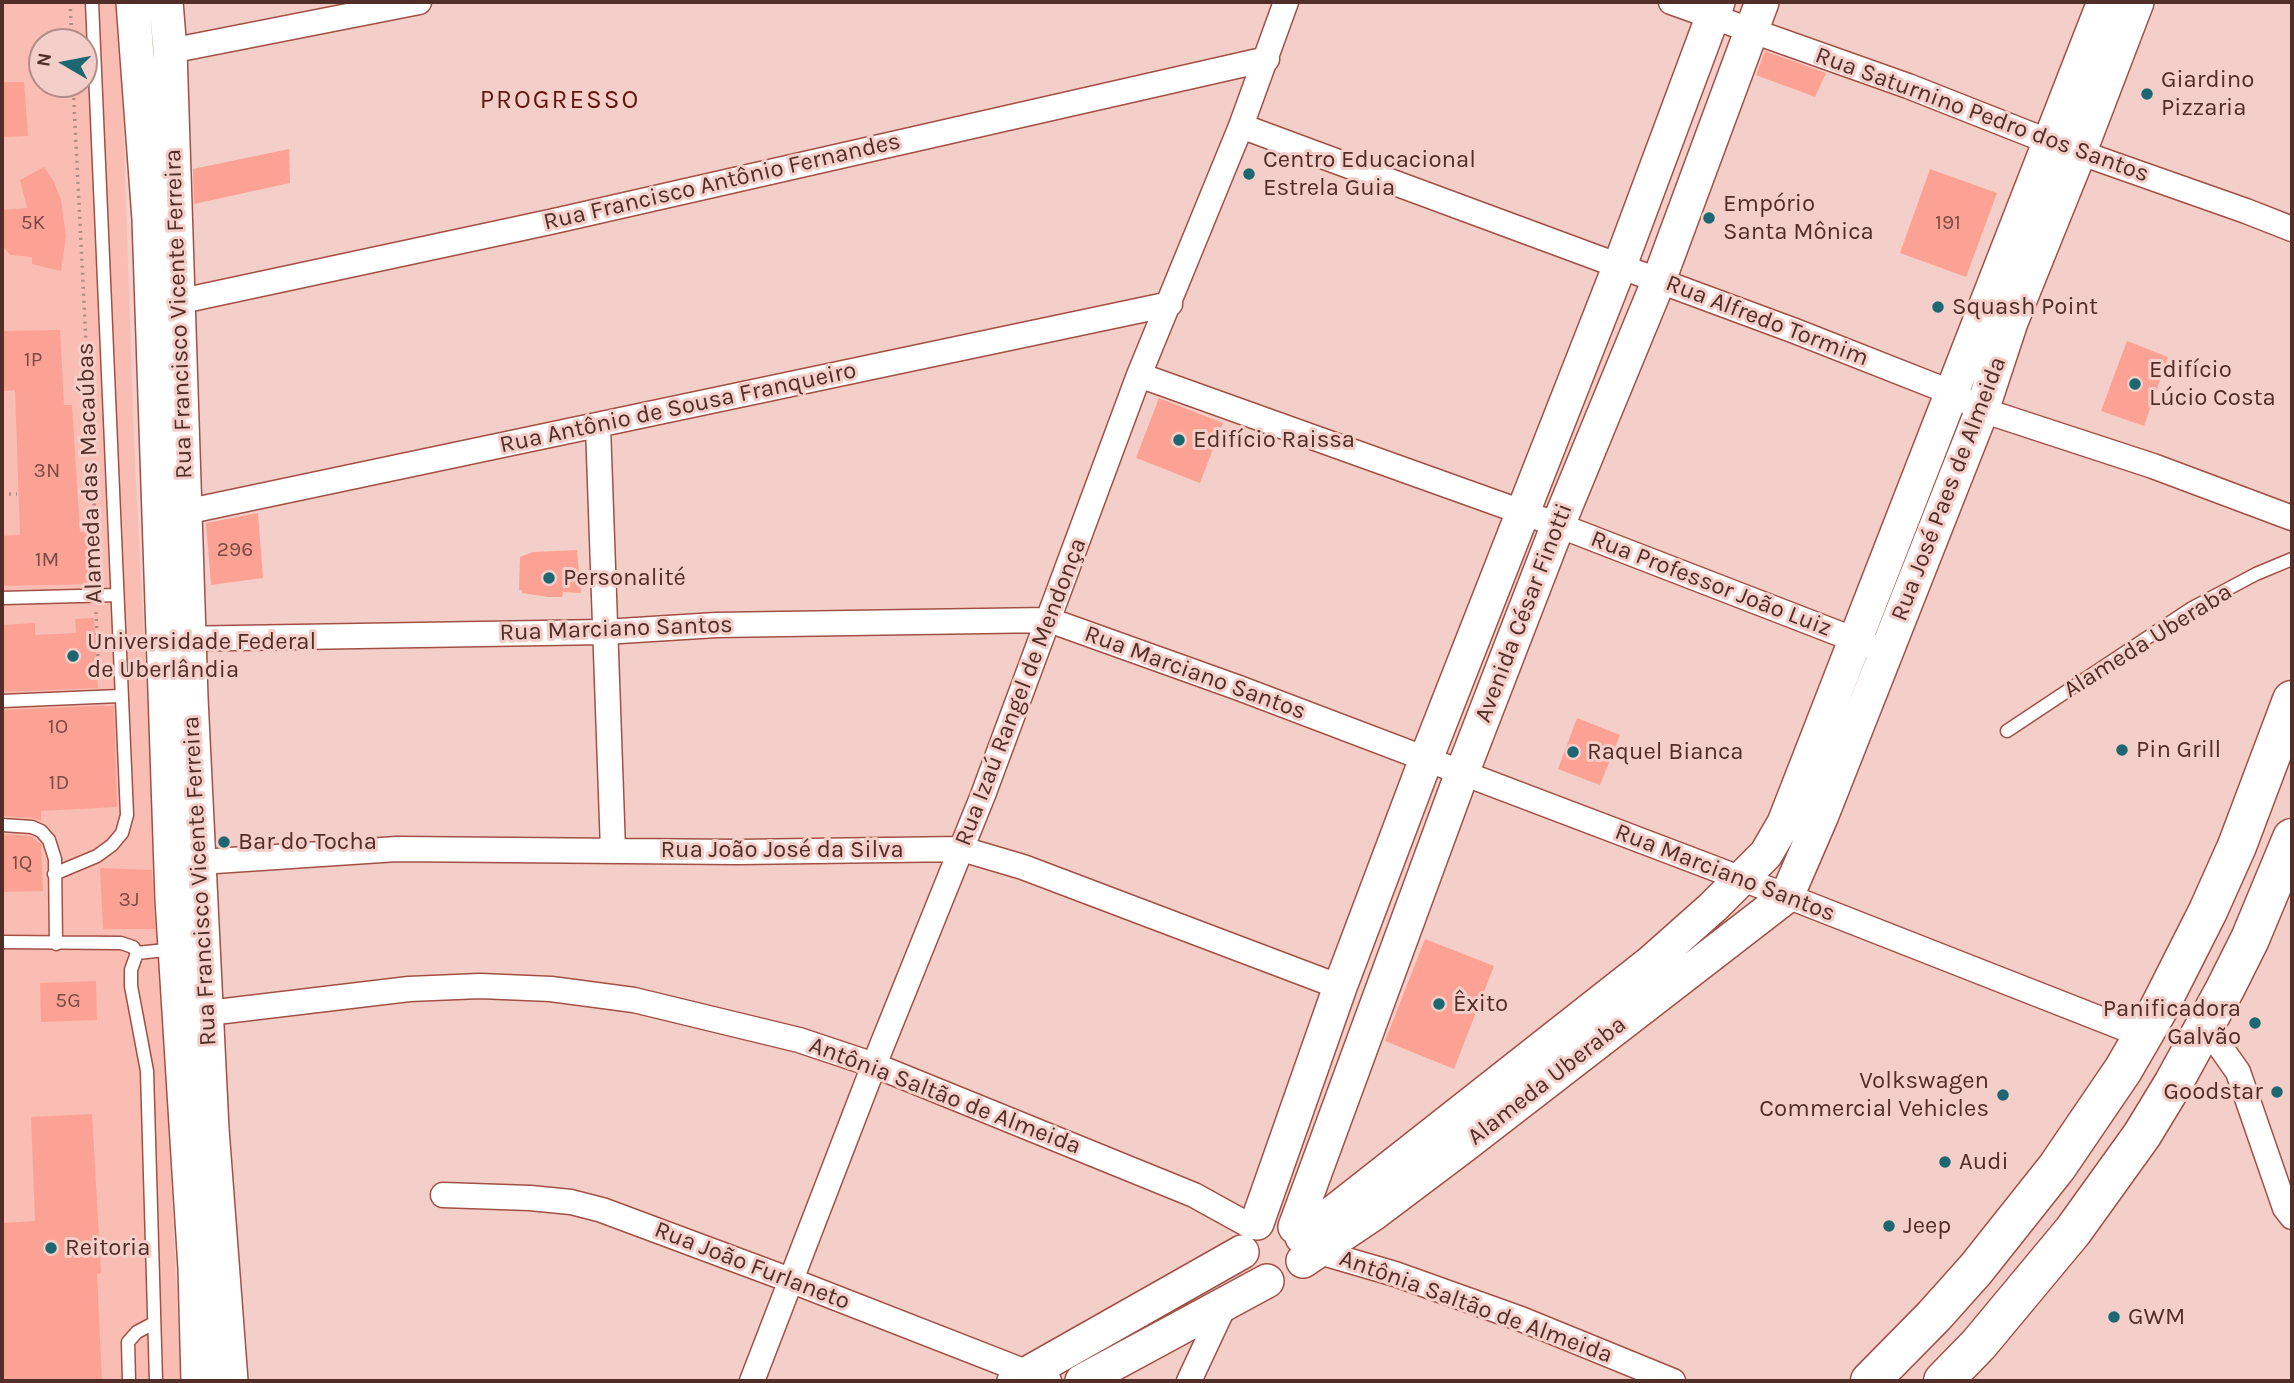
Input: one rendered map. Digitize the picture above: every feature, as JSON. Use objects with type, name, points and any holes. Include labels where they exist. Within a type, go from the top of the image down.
[{"type":"main road","name":"Rua Francisco Vicente Ferreira","points":[[134,2],[175,639],[200,862],[208,1013],[212,1129],[208,1266],[198,1381]]},
{"type":"main road","name":"Rua Francisco Vicente Ferreira","points":[[166,2],[170,51],[185,512],[175,639],[172,898],[208,1266],[231,1381]]},
{"type":"main road","name":"Rua José Paes de Almeida","points":[[1787,896],[1822,815],[1982,410],[2065,147],[2104,2]]},
{"type":"main road","name":"Rua José Paes de Almeida","points":[[1741,879],[1766,853],[1784,823],[1950,393],[2065,147],[2137,2]]},
{"type":"main road","name":"Avenida César Finotti","points":[[1250,1234],[1340,986],[1620,265],[1715,9]]},
{"type":"main road","name":"Avenida César Finotti","points":[[1304,1244],[1462,773],[1558,525],[1659,280],[1757,16]]},
{"type":"main road","points":[[1885,1377],[2057,1167],[2144,1036],[2208,911],[2292,700]]},
{"type":"main road","points":[[1943,1381],[1995,1325],[2112,1179],[2173,1084],[2225,989],[2250,939],[2292,838]]},
{"type":"main road","name":"Alameda Uberaba","points":[[1082,1381],[1267,1281],[1289,1278],[1304,1244],[1650,963],[1741,879]]},
{"type":"main road","name":"Alameda Uberaba","points":[[1304,1244],[1373,1214],[1787,896]]},
{"type":"main road","points":[[1030,1378],[1277,1219],[1304,1244]]},
{"type":"main road","points":[[1250,1234],[1247,1268],[1259,1279],[1267,1281]]},
{"type":"street","points":[[170,51],[419,2]]},
{"type":"street","name":"Rua Izaú Rangel de Mendonça","points":[[752,1381],[874,1065],[962,849],[1139,375],[1241,126],[1286,2]]},
{"type":"street","name":"Rua Saturnino Pedro dos Santos","points":[[1671,2],[1757,16],[1908,86],[2065,147],[2292,229]]},
{"type":"street","name":"Rua Francisco Antônio Fernandes","points":[[177,302],[550,222],[1267,60]]},
{"type":"street","name":"Rua Alfredo Tormim","points":[[1241,126],[1620,265],[1950,393],[1982,410],[2153,466],[2292,518]]},
{"type":"street","name":"Rua Antônio de Sousa Franqueiro","points":[[185,512],[1170,304]]},
{"type":"street","name":"Rua Professor João Luiz","points":[[1139,375],[1558,525],[1886,653]]},
{"type":"street","points":[[598,426],[613,850]]},
{"type":"street","name":"Rua Marciano Santos","points":[[175,639],[604,632],[716,625],[1049,620],[1239,688],[1787,896],[2144,1036]]},
{"type":"street","name":"Rua João José da Silva","points":[[200,862],[397,849],[738,852],[962,849],[1023,867],[1340,986]]},
{"type":"street","name":"Antônia Saltão de Almeida","points":[[208,1013],[409,989],[480,986],[551,989],[634,1000],[799,1040],[874,1065],[1194,1195],[1250,1234]]},
{"type":"street","points":[[2201,1031],[2218,1045],[2238,1072],[2285,1209],[2292,1217]]},
{"type":"street","name":"Rua João Furlaneto","points":[[443,1195],[571,1202],[631,1220],[790,1280],[1030,1378]]},
{"type":"street","name":"Antônia Saltão de Almeida","points":[[1304,1244],[1521,1320],[1673,1381]]},
{"type":"street","points":[[1189,1381],[1226,1302]]},
{"type":"lane","name":"Alameda das Macaúbas","points":[[54,874],[97,856],[122,834],[127,815],[92,2]]},
{"type":"lane","name":"Alameda Uberaba","points":[[2007,731],[2192,608],[2256,574],[2292,559]]},
{"type":"lane","points":[[2,598],[117,595]]},
{"type":"lane","points":[[2,701],[120,696]]},
{"type":"lane","points":[[2,825],[32,827],[49,840],[55,859],[56,944]]},
{"type":"lane","points":[[2,943],[121,943],[133,947],[137,953]]},
{"type":"lane","points":[[137,953],[176,949]]},
{"type":"lane","points":[[137,953],[131,970],[131,986],[147,1071],[156,1381]]},
{"type":"lane","points":[[130,1381],[128,1342],[137,1332],[154,1322]]},
{"type":"path","points":[[70,2],[71,28]]},
{"type":"path","points":[[75,98],[99,587]]},
{"type":"path","points":[[2,494],[18,494]]},
{"type":"path","points":[[91,607],[95,610],[98,624],[100,680],[97,685]]},
{"type":"shaded area","name":"Universidade Federal de Uberlândia","points":[[2,2],[119,2],[134,441],[181,1381],[2,1381]]},
{"type":"building","points":[[1765,51],[1826,73],[1815,97],[1756,75]]},
{"type":"building","points":[[2,82],[24,82],[28,136],[2,137]]},
{"type":"building","points":[[289,149],[290,183],[194,204],[193,169]]},
{"type":"building","points":[[44,167],[61,200],[66,236],[61,271],[32,264],[32,257],[10,255],[2,245],[2,210],[27,208],[20,180]]},
{"type":"building","points":[[1930,169],[1997,193],[1966,277],[1900,253]]},
{"type":"building","points":[[60,330],[64,405],[72,405],[80,532],[91,532],[95,584],[2,586],[2,536],[20,535],[15,390],[4,391],[3,331]]},
{"type":"building","name":"Edifício Lúcio Costa","points":[[2127,341],[2168,357],[2144,426],[2101,411]]},
{"type":"building","name":"Edifício Raissa","points":[[1159,398],[1223,423],[1200,483],[1136,458]]},
{"type":"building","points":[[258,513],[263,578],[211,585],[206,523]]},
{"type":"building","name":"Personalité","points":[[577,550],[581,593],[563,592],[562,597],[548,597],[522,593],[522,590],[519,590],[520,557],[533,552]]},
{"type":"building","points":[[94,618],[98,688],[2,692],[2,625],[35,623],[35,635],[76,633],[75,619]]},
{"type":"building","points":[[114,706],[117,807],[41,811],[41,821],[2,816],[2,710]]},
{"type":"building","name":"Raquel Bianca","points":[[1577,718],[1620,735],[1600,785],[1558,769]]},
{"type":"building","points":[[2,834],[30,836],[41,844],[43,891],[2,892]]},
{"type":"building","points":[[100,868],[152,870],[155,929],[103,929]]},
{"type":"building","name":"Êxito","points":[[1425,939],[1494,966],[1454,1069],[1385,1041]]},
{"type":"building","points":[[96,981],[97,1020],[41,1022],[40,983]]},
{"type":"building","name":"Reitoria","points":[[92,1114],[101,1273],[97,1274],[102,1381],[2,1381],[2,1223],[35,1221],[31,1117]]},
{"type":"place","name":"Giardino Pizzaria","points":[[2147,94]]},
{"type":"place","name":"Centro Educacional Estrela Guia","points":[[1249,174]]},
{"type":"place","name":"Empório Santa Mônica","points":[[1709,218]]},
{"type":"place","name":"Squash Point","points":[[1938,307]]},
{"type":"place","name":"Edifício Lúcio Costa","points":[[2135,384]]},
{"type":"place","name":"Edifício Raissa","points":[[1179,440]]},
{"type":"place","name":"Personalité","points":[[549,578]]},
{"type":"place","name":"Universidade Federal de Uberlândia","points":[[73,656]]},
{"type":"place","name":"Pin Grill","points":[[2122,750]]},
{"type":"place","name":"Raquel Bianca","points":[[1573,752]]},
{"type":"place","name":"Bar do Tocha","points":[[224,842]]},
{"type":"place","name":"Êxito","points":[[1439,1004]]},
{"type":"place","name":"Panificadora Galvão","points":[[2255,1023]]},
{"type":"place","name":"Goodstar","points":[[2277,1092]]},
{"type":"place","name":"Volkswagen Commercial Vehicles","points":[[2003,1095]]},
{"type":"place","name":"Audi","points":[[1945,1162]]},
{"type":"place","name":"Jeep","points":[[1889,1226]]},
{"type":"place","name":"Reitoria","points":[[51,1248]]},
{"type":"place","name":"GWM","points":[[2114,1317]]},
{"type":"district","name":"PROGRESSO","points":[[560,101]]}]
